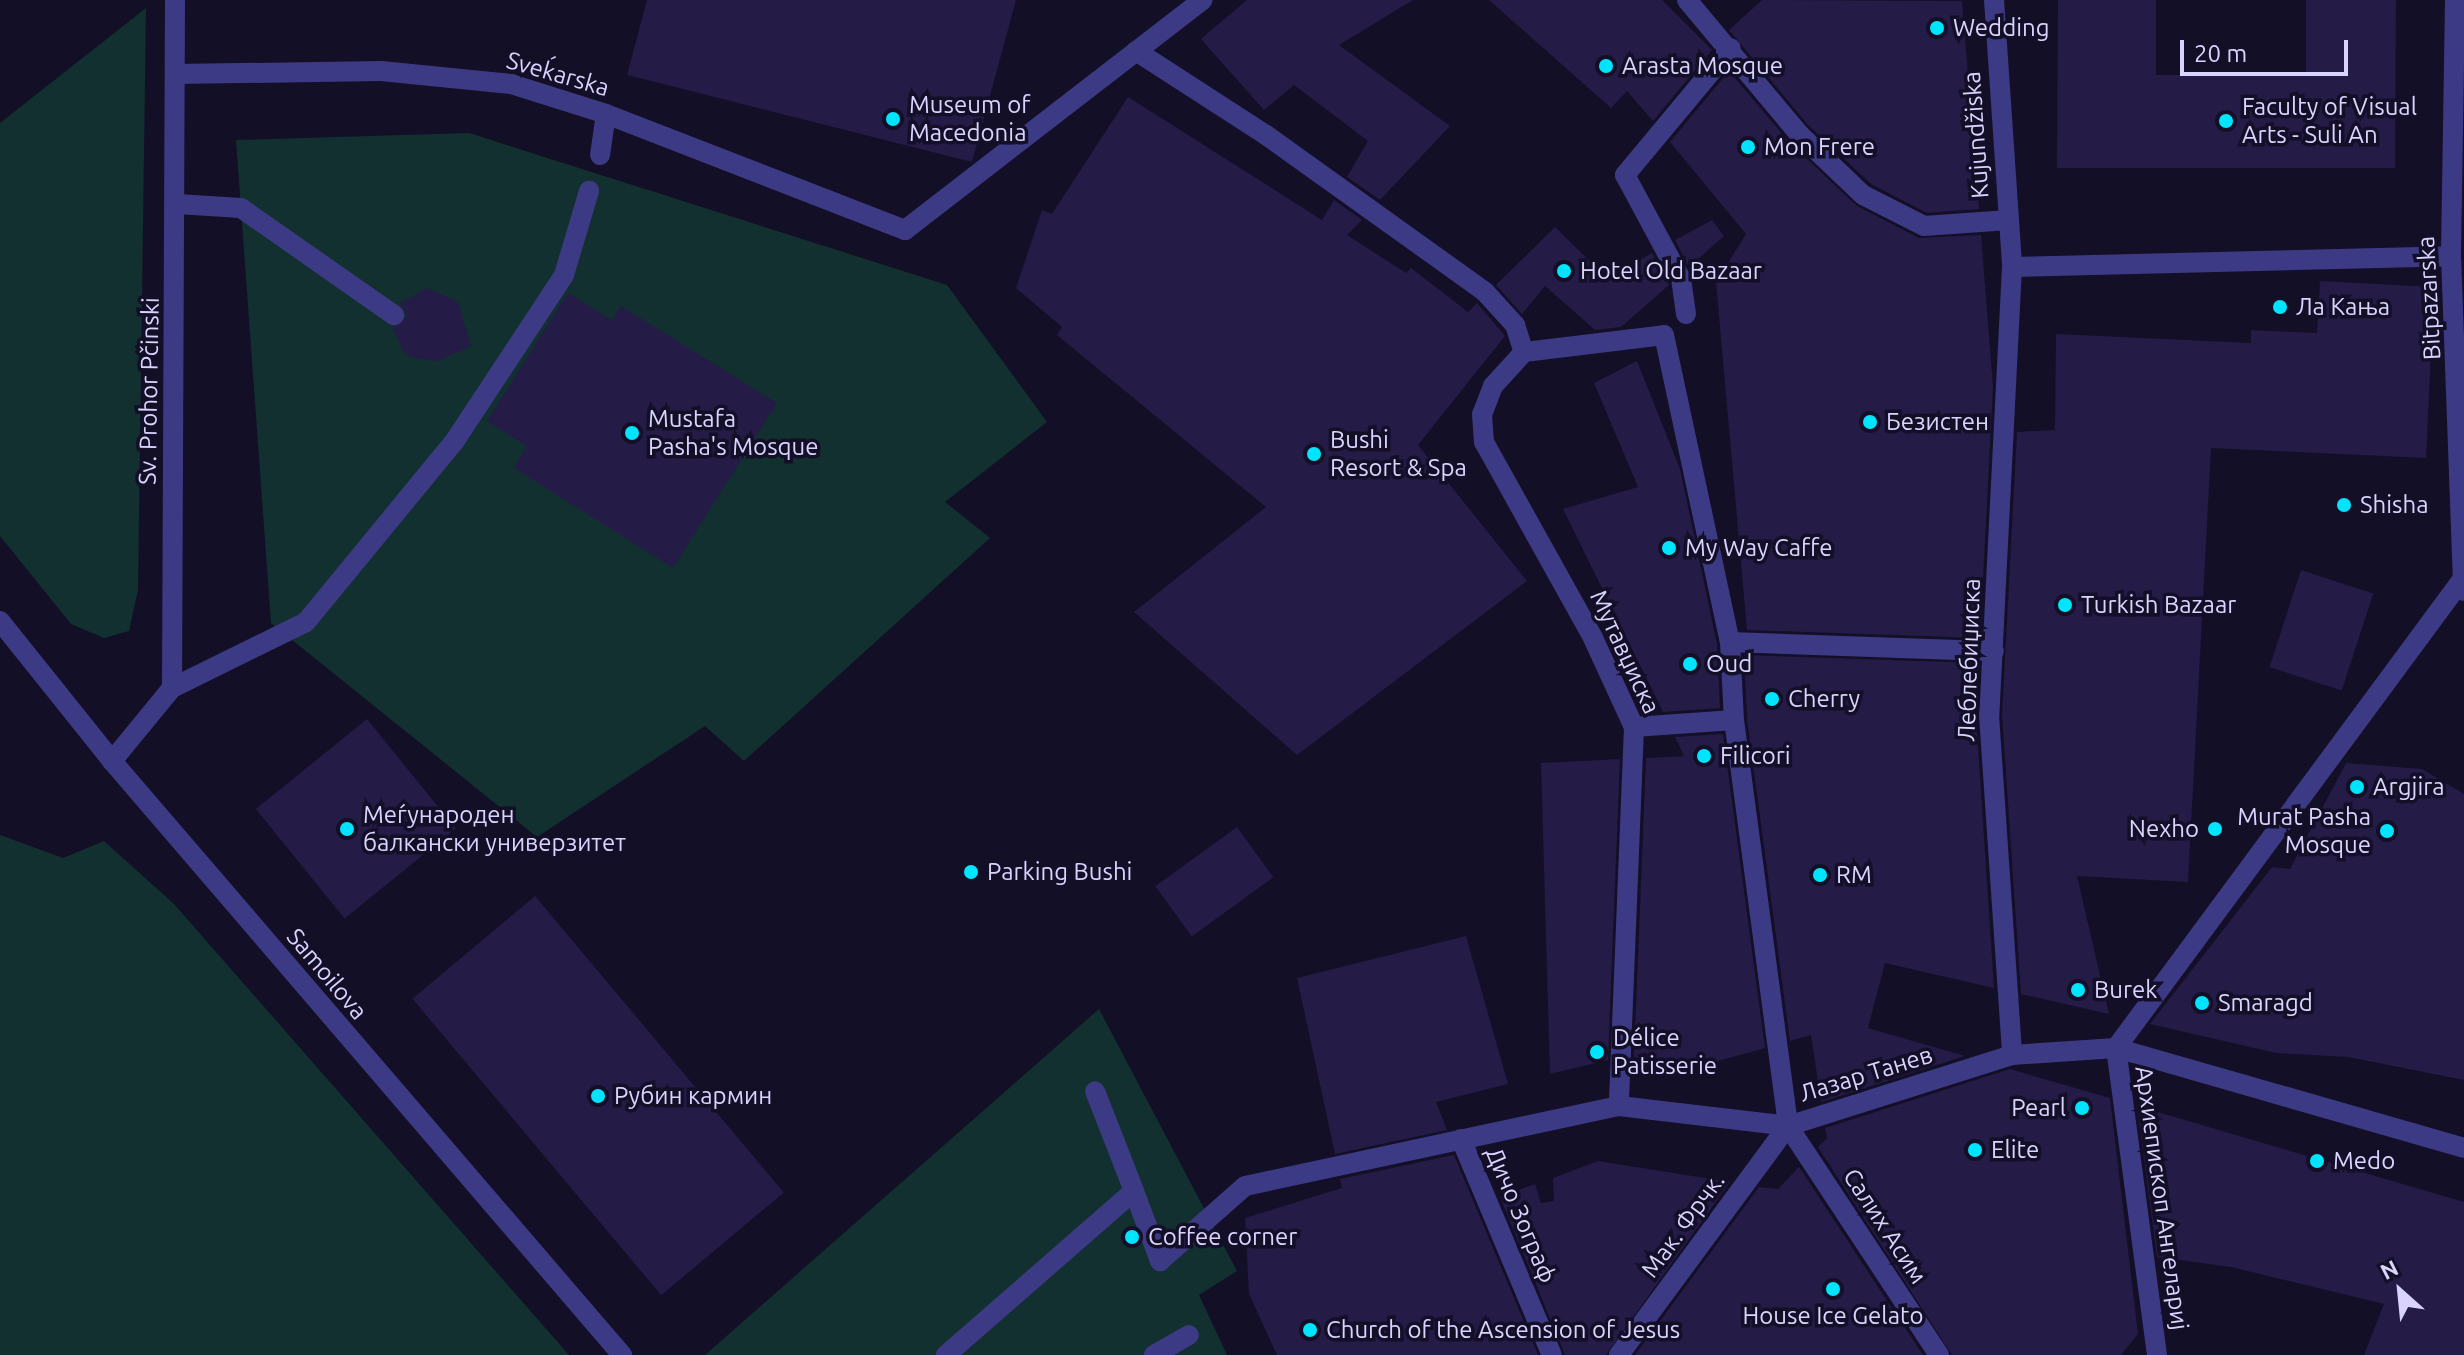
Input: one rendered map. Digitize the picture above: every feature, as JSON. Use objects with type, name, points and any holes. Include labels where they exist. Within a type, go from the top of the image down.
[{"type":"street","name":"Sv. Prohor Pčinski","points":[[172,688],[177,204],[175,0]]},
{"type":"street","points":[[1203,0],[1136,51],[1266,135],[1485,292],[1515,325],[1524,352],[1664,335],[1730,642],[1734,720],[1788,1126]]},
{"type":"street","points":[[1687,0],[1731,48],[1799,134],[1863,195],[1924,226],[2009,220]]},
{"type":"street","name":"Kujundžiska","points":[[1994,0],[2012,267]]},
{"type":"street","name":"Bitpazarska","points":[[2455,0],[2451,256],[2463,588]]},
{"type":"street","points":[[1686,314],[1681,279],[1625,175],[1731,48]]},
{"type":"street","name":"Sveḱarska","points":[[175,74],[435,73],[511,84],[606,114],[905,230],[1136,51]]},
{"type":"street","points":[[600,155],[606,114]]},
{"type":"street","points":[[112,761],[172,688],[306,622],[454,442],[556,288],[589,191]]},
{"type":"street","points":[[177,204],[241,208],[394,315]]},
{"type":"street","points":[[2012,267],[2451,256]]},
{"type":"street","name":"Леблебиџиска","points":[[2012,267],[1989,715],[2012,1055]]},
{"type":"street","name":"Мутавџиска","points":[[1524,352],[1493,386],[1482,414],[1484,442],[1572,598],[1634,727],[1619,1106]]},
{"type":"street","points":[[2116,1048],[2463,588]]},
{"type":"street","name":"Samoilova","points":[[0,621],[112,761],[622,1355]]},
{"type":"street","points":[[1730,642],[1994,651]]},
{"type":"street","points":[[1634,727],[1734,720]]},
{"type":"street","name":"Лазар Танев","points":[[1134,1191],[1160,1261],[1245,1186],[1619,1106],[1788,1126],[2012,1055],[2116,1048],[2464,1148]]},
{"type":"street","name":"Архиепископ Ангелариј","points":[[2116,1048],[2157,1355]]},
{"type":"street","points":[[946,1355],[1134,1191],[1095,1091]]},
{"type":"street","name":"Мак. Фрчк.","points":[[1619,1355],[1788,1126]]},
{"type":"street","name":"Салих Асим","points":[[1788,1126],[1939,1355]]},
{"type":"street","name":"Дичо Зограф","points":[[1461,1139],[1552,1355]]},
{"type":"street","points":[[1154,1355],[1189,1335]]},
{"type":"green space","points":[[146,8],[138,590],[129,631],[104,638],[71,624],[0,536],[0,123]]},
{"type":"green space","points":[[469,133],[947,285],[1047,422],[945,502],[990,538],[744,761],[705,726],[537,837],[271,623],[236,140]]},
{"type":"green space","points":[[0,835],[63,858],[104,841],[174,904],[569,1355],[0,1355]]},
{"type":"green space","points":[[1099,1009],[1237,1271],[1199,1295],[1227,1355],[705,1355]]},
{"type":"building","name":"Museum of Macedonia","points":[[647,0],[1016,0],[972,162],[627,75]]},
{"type":"building","points":[[1247,0],[1413,0],[1339,45],[1450,126],[1380,200],[1347,177],[1368,141],[1294,85],[1264,110],[1201,39]]},
{"type":"building","name":"Arasta Mosque","points":[[1489,0],[1662,0],[1712,50],[1653,121],[1627,91],[1611,108]]},
{"type":"building","points":[[1762,0],[1962,1],[1979,209],[1927,213],[1871,184],[1808,125],[1729,30]]},
{"type":"building","name":"Faculty of Visual Arts - Suli An","points":[[2058,0],[2156,0],[2156,75],[2306,75],[2306,0],[2396,0],[2395,168],[2057,168]]},
{"type":"building","points":[[1729,71],[1789,142],[1857,206],[1919,238],[1981,235],[1993,386],[1980,638],[1747,630],[1716,282],[1746,234],[1670,142]]},
{"type":"building","name":"Bushi Resort & Spa","points":[[1128,97],[1322,220],[1334,200],[1362,220],[1347,235],[1406,273],[1411,268],[1468,312],[1477,303],[1505,336],[1418,445],[1527,581],[1297,755],[1134,612],[1266,507],[1057,335],[1062,327],[1016,288],[1042,210],[1052,214]]},
{"type":"building","points":[[1712,220],[1724,236],[1689,267],[1675,240]]},
{"type":"building","name":"Hotel Old Bazaar","points":[[1555,227],[1608,279],[1652,253],[1669,285],[1621,327],[1595,330],[1545,286],[1522,314],[1496,285]]},
{"type":"building","points":[[2320,281],[2434,287],[2426,458],[2211,448],[2188,882],[2077,876],[2109,1014],[2021,994],[2002,715],[2017,432],[2055,430],[2056,334],[2251,343],[2251,330],[2317,333]]},
{"type":"building","points":[[427,288],[458,302],[471,346],[437,361],[412,358],[402,350],[393,328],[407,317],[400,303]]},
{"type":"building","name":"Mustafa Pasha's Mosque","points":[[568,293],[612,320],[621,306],[777,403],[673,568],[514,468],[527,446],[487,421]]},
{"type":"building","points":[[1637,361],[1680,469],[1717,644],[1720,708],[1663,712],[1563,509],[1638,487],[1594,383]]},
{"type":"building","points":[[2301,570],[2373,593],[2342,690],[2269,667]]},
{"type":"building","points":[[1744,655],[1979,663],[1976,716],[1994,988],[1885,963],[1868,1028],[1965,1056],[1821,1102],[1811,1035],[1790,1041],[1747,719]]},
{"type":"building","points":[[367,719],[456,829],[345,919],[256,809]]},
{"type":"building","points":[[1723,734],[1765,1048],[1689,1069],[1634,1057],[1646,758],[1684,756],[1675,737]]},
{"type":"building","points":[[1620,759],[1608,1060],[1550,1074],[1541,763]]},
{"type":"building","points":[[2346,763],[2422,769],[2464,794],[2464,1080],[2348,1057],[2276,1053],[2150,1024],[2272,867],[2290,869]]},
{"type":"building","points":[[1237,827],[1273,877],[1192,937],[1155,886]]},
{"type":"building","name":"Рубин кармин","points":[[535,896],[784,1192],[661,1295],[412,999]]},
{"type":"building","points":[[1466,936],[1508,1084],[1436,1102],[1447,1130],[1335,1154],[1297,978]]},
{"type":"building","points":[[2010,1069],[2110,1098],[2138,1334],[2121,1355],[1952,1355],[1818,1147],[1827,1138],[1825,1128]]},
{"type":"building","points":[[2137,1106],[2464,1202],[2464,1355],[2364,1355],[2384,1304],[2231,1267],[2157,1257]]},
{"type":"building","points":[[1454,1155],[1538,1355],[1277,1355],[1249,1294],[1245,1218],[1342,1188],[1340,1179]]},
{"type":"building","points":[[1598,1161],[1730,1182],[1606,1355],[1565,1355],[1500,1197],[1535,1184],[1541,1203],[1554,1201],[1553,1178]]},
{"type":"building","points":[[1799,1167],[1923,1355],[1635,1355],[1759,1187],[1778,1189]]},
{"type":"place","name":"Wedding","points":[[1937,28]]},
{"type":"place","name":"Arasta Mosque","points":[[1606,66]]},
{"type":"place","name":"Museum of Macedonia","points":[[893,119]]},
{"type":"place","name":"Faculty of Visual Arts - Suli An","points":[[2226,121]]},
{"type":"place","name":"Mon Frere","points":[[1748,147]]},
{"type":"place","name":"Hotel Old Bazaar","points":[[1564,271]]},
{"type":"place","name":"Ла Кања","points":[[2280,307]]},
{"type":"place","name":"Безистен","points":[[1870,422]]},
{"type":"place","name":"Mustafa Pasha's Mosque","points":[[632,433]]},
{"type":"place","name":"Bushi Resort & Spa","points":[[1314,454]]},
{"type":"place","name":"Shisha","points":[[2344,505]]},
{"type":"place","name":"My Way Caffe","points":[[1669,548]]},
{"type":"place","name":"Turkish Bazaar","points":[[2065,605]]},
{"type":"place","name":"Oud","points":[[1690,664]]},
{"type":"place","name":"Cherry","points":[[1772,699]]},
{"type":"place","name":"Filicori","points":[[1704,756]]},
{"type":"place","name":"Argjira","points":[[2357,787]]},
{"type":"place","name":"Меѓународен балкански универзитет","points":[[347,829]]},
{"type":"place","name":"Nexho","points":[[2215,829]]},
{"type":"place","name":"Murat Pasha Mosque","points":[[2387,831]]},
{"type":"place","name":"Parking Bushi","points":[[971,872]]},
{"type":"place","name":"RM","points":[[1820,875]]},
{"type":"place","name":"Burek","points":[[2078,990]]},
{"type":"place","name":"Smaragd","points":[[2202,1003]]},
{"type":"place","name":"Délice Patisserie","points":[[1597,1052]]},
{"type":"place","name":"Рубин кармин","points":[[598,1096]]},
{"type":"place","name":"Pearl","points":[[2082,1108]]},
{"type":"place","name":"Elite","points":[[1975,1150]]},
{"type":"place","name":"Medo","points":[[2317,1161]]},
{"type":"place","name":"Coffee corner","points":[[1132,1237]]},
{"type":"place","name":"House Ice Gelato","points":[[1833,1289]]},
{"type":"place","name":"Church of the Ascension of Jesus","points":[[1310,1330]]}]
